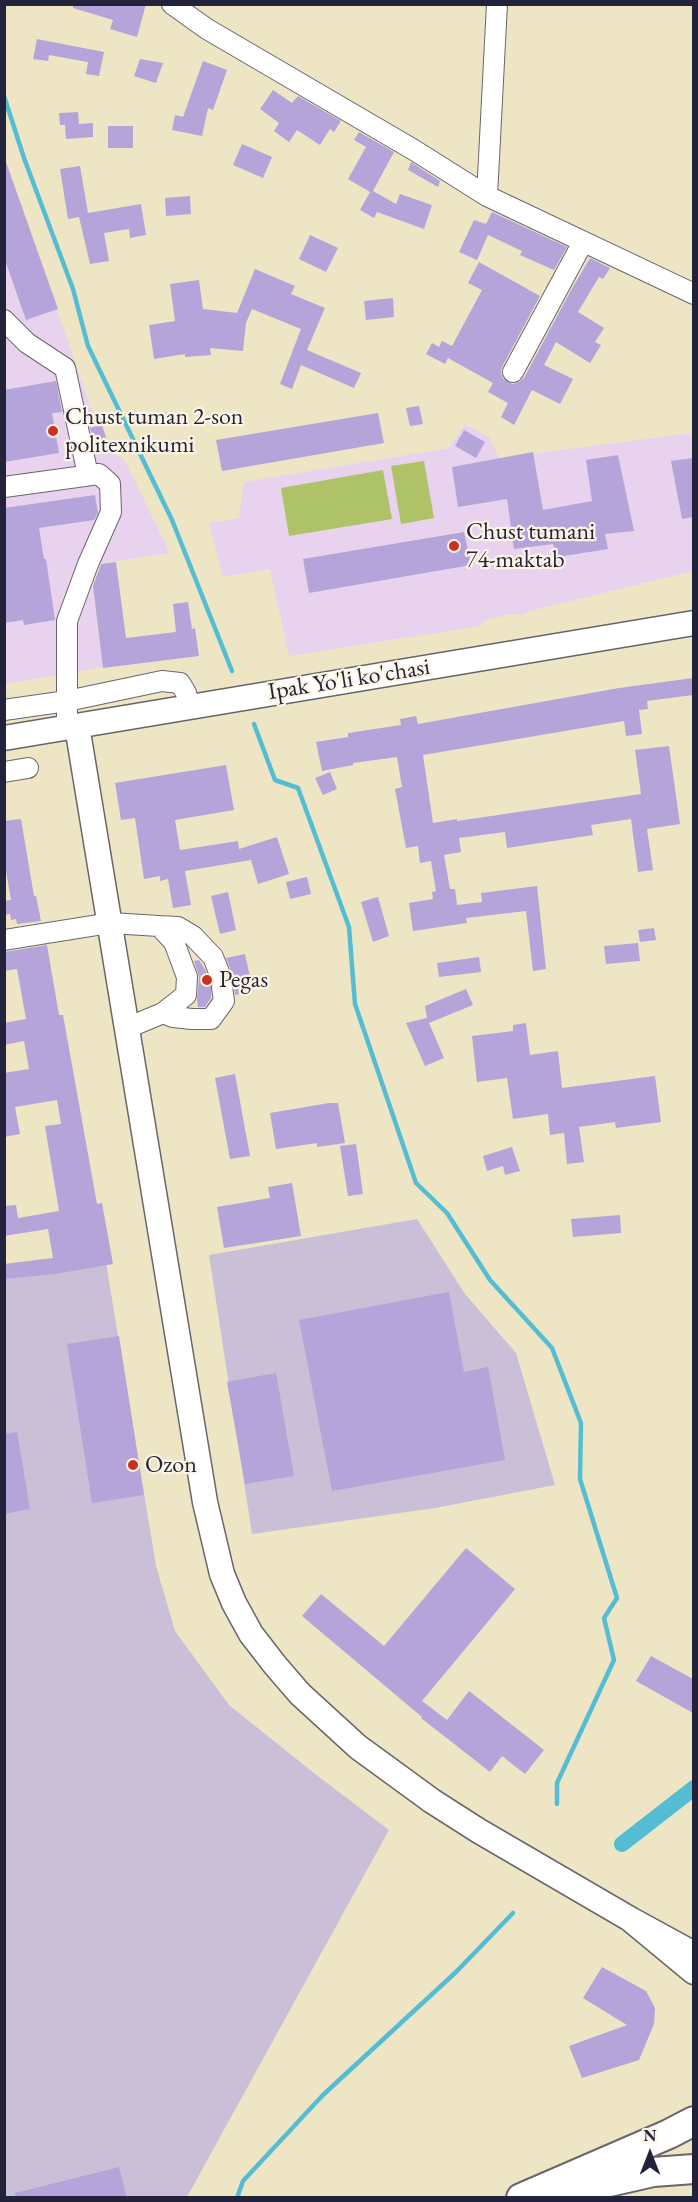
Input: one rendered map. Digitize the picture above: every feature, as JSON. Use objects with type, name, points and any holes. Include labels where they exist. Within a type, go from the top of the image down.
[{"type":"highway","points":[[669,2134],[693,2115]]},
{"type":"highway","points":[[521,2198],[669,2134],[693,2121]]},
{"type":"highway","points":[[548,2198],[653,2172],[693,2169]]},
{"type":"main road","name":"Ipak Yo'li ko'chasi","points":[[4,738],[693,623]]},
{"type":"main road","points":[[72,727],[110,923],[213,1538],[222,1574],[234,1604],[251,1634],[300,1694],[329,1722],[394,1774],[479,1831],[693,1954]]},
{"type":"main road","points":[[630,1919],[693,1972]]},
{"type":"street","points":[[172,4],[207,29],[414,150],[487,196],[693,294]]},
{"type":"street","points":[[487,196],[497,4]]},
{"type":"street","points":[[513,372],[583,242]]},
{"type":"street","points":[[4,320],[27,343],[65,368],[88,475]]},
{"type":"street","points":[[4,487],[99,474],[110,484],[111,512],[88,564],[67,621],[67,701],[72,727]]},
{"type":"street","points":[[4,710],[67,701],[162,681],[180,683],[190,707]]},
{"type":"street","points":[[4,772],[28,768]]},
{"type":"street","points":[[4,940],[110,923],[178,927],[193,936],[213,957],[224,1001],[212,1019],[192,1020],[173,1017],[163,1012]]},
{"type":"street","points":[[127,1028],[163,1012],[186,995],[187,977],[174,942],[159,926]]},
{"type":"shaded area","name":"Chust tuman 2-son politexnikumi","points":[[5,159],[92,411],[112,450],[125,461],[170,553],[90,565],[103,667],[5,684]]},
{"type":"shaded area","name":"Chust tumani 74-maktab","points":[[465,424],[489,437],[499,458],[693,433],[693,571],[530,611],[522,615],[512,614],[485,620],[480,626],[289,656],[270,569],[223,577],[209,523],[239,518],[244,482],[449,448]]},
{"type":"shaded area","points":[[417,1219],[465,1294],[516,1353],[555,1485],[435,1508],[252,1534],[209,1255]]},
{"type":"shaded area","points":[[106,1263],[156,1566],[175,1631],[229,1705],[389,1830],[187,2197],[5,2197],[4,1274]]},
{"type":"green space","points":[[424,461],[434,518],[401,524],[391,466]]},
{"type":"green space","points":[[383,470],[392,519],[289,536],[281,488]]},
{"type":"building","points":[[73,4],[146,4],[137,37],[110,29],[113,20],[73,8]]},
{"type":"building","points":[[37,39],[104,52],[99,76],[86,74],[88,62],[49,55],[48,61],[33,59]]},
{"type":"building","points":[[140,59],[163,63],[156,83],[134,76]]},
{"type":"building","points":[[203,61],[227,70],[213,110],[208,108],[202,136],[172,130],[175,115],[183,117]]},
{"type":"building","points":[[273,90],[292,103],[298,96],[341,121],[334,132],[330,129],[320,145],[297,130],[289,142],[274,131],[279,123],[260,109]]},
{"type":"building","points":[[78,112],[79,124],[93,123],[93,137],[66,139],[65,125],[60,125],[59,113]]},
{"type":"building","points":[[108,126],[133,126],[133,148],[108,148]]},
{"type":"building","points":[[359,132],[394,152],[373,191],[396,204],[400,194],[432,205],[424,229],[377,212],[374,218],[360,210],[370,192],[348,179],[366,147],[354,140]]},
{"type":"building","points":[[242,144],[272,157],[263,178],[233,165]]},
{"type":"building","points":[[4,162],[6,162],[58,309],[26,320],[4,257]]},
{"type":"building","points":[[411,162],[440,181],[438,187],[408,170]]},
{"type":"building","points":[[80,166],[88,213],[141,204],[146,235],[130,238],[129,229],[104,233],[109,261],[90,264],[79,217],[68,219],[60,169]]},
{"type":"building","points":[[190,196],[191,214],[166,216],[165,198]]},
{"type":"building","points":[[492,212],[567,247],[554,270],[520,255],[522,251],[488,235],[477,260],[459,252],[474,220],[486,224]]},
{"type":"building","points":[[310,235],[338,248],[326,272],[299,259]]},
{"type":"building","points":[[590,258],[610,268],[603,279],[599,277],[578,312],[604,328],[595,342],[601,345],[590,363],[556,342],[544,365],[573,379],[560,404],[532,390],[514,425],[501,417],[508,403],[488,392],[493,383],[448,358],[445,364],[426,354],[432,343],[439,347],[442,341],[452,346],[482,290],[468,283],[479,262],[540,296],[502,367],[503,379],[513,384],[519,382],[524,378]]},
{"type":"building","points":[[255,269],[295,286],[291,294],[325,308],[307,350],[361,373],[354,388],[301,365],[292,389],[280,384],[301,329],[252,309],[246,323],[243,351],[210,348],[211,355],[185,357],[185,354],[154,359],[149,325],[175,321],[170,284],[199,280],[203,309],[237,313]]},
{"type":"building","points":[[393,298],[394,317],[366,320],[364,301]]},
{"type":"building","points":[[56,381],[62,412],[52,413],[59,453],[4,462],[4,390]]},
{"type":"building","points":[[419,406],[423,424],[410,426],[406,408]]},
{"type":"building","points":[[378,413],[384,443],[222,471],[216,440]]},
{"type":"building","points":[[102,425],[109,447],[97,451],[90,428]]},
{"type":"building","points":[[464,430],[485,442],[476,458],[455,446]]},
{"type":"building","points":[[533,452],[543,510],[592,501],[586,460],[618,455],[634,531],[605,534],[608,549],[558,557],[553,544],[514,549],[507,499],[458,507],[452,467]]},
{"type":"building","points":[[693,458],[693,517],[682,519],[671,461]]},
{"type":"building","points":[[95,495],[98,513],[94,520],[39,528],[55,620],[24,625],[23,620],[4,623],[4,508]]},
{"type":"building","points":[[464,532],[471,565],[309,593],[303,559]]},
{"type":"building","points":[[116,562],[126,638],[176,632],[173,604],[188,602],[199,656],[103,668],[93,586],[101,564]]},
{"type":"building","points":[[693,678],[693,695],[647,701],[648,709],[639,710],[642,734],[626,736],[624,721],[423,755],[433,823],[641,794],[635,750],[669,746],[680,824],[647,829],[653,870],[638,872],[631,819],[591,825],[593,835],[507,848],[505,832],[459,838],[461,852],[444,855],[450,889],[455,889],[457,905],[482,902],[481,893],[537,886],[546,969],[533,971],[526,911],[466,918],[467,923],[413,931],[409,903],[433,899],[432,892],[436,891],[431,861],[420,863],[418,846],[406,848],[395,789],[402,787],[397,757],[353,763],[353,765],[322,771],[316,742],[348,737],[348,733],[401,725],[400,719],[416,716],[418,724],[619,688]]},
{"type":"building","points":[[226,765],[234,810],[175,820],[180,850],[238,841],[239,849],[277,837],[289,874],[258,884],[251,860],[185,871],[191,905],[173,908],[168,879],[160,881],[160,876],[144,879],[135,818],[121,820],[115,783]]},
{"type":"building","points":[[330,772],[337,789],[323,795],[315,778]]},
{"type":"building","points":[[21,819],[34,896],[36,896],[41,921],[17,924],[16,919],[11,920],[10,914],[4,915],[4,901],[11,900],[4,859],[4,821]]},
{"type":"building","points":[[307,877],[311,894],[290,899],[286,882]]},
{"type":"building","points":[[228,892],[236,930],[220,934],[211,896]]},
{"type":"building","points":[[378,897],[389,936],[373,942],[361,902]]},
{"type":"building","points":[[654,928],[656,940],[640,942],[638,930]]},
{"type":"building","points":[[638,943],[640,961],[606,964],[604,946]]},
{"type":"building","points":[[47,945],[59,1015],[63,1015],[97,1204],[102,1203],[113,1264],[55,1274],[4,1279],[4,1264],[53,1258],[48,1229],[4,1236],[4,1206],[16,1205],[18,1218],[59,1211],[45,1126],[61,1124],[57,1100],[15,1107],[20,1134],[4,1137],[4,1073],[29,1069],[24,1041],[4,1045],[4,1023],[26,1019],[17,969],[4,971],[4,952]]},
{"type":"building","points":[[245,954],[253,991],[235,995],[234,985],[229,978],[230,968],[226,958]]},
{"type":"building","points":[[479,957],[481,972],[439,977],[437,963]]},
{"type":"building","points":[[199,960],[212,981],[211,998],[205,1007],[198,1007],[197,1000],[199,977],[194,961]]},
{"type":"building","points":[[466,989],[473,1005],[429,1023],[444,1058],[425,1066],[406,1023],[427,1018],[425,1006]]},
{"type":"building","points":[[526,1023],[530,1055],[558,1051],[562,1088],[655,1076],[661,1122],[616,1128],[615,1122],[579,1127],[584,1162],[567,1164],[564,1133],[550,1135],[548,1114],[513,1119],[507,1078],[477,1082],[472,1036],[513,1031],[513,1025]]},
{"type":"building","points":[[235,1074],[250,1156],[230,1159],[215,1078]]},
{"type":"building","points":[[338,1103],[345,1143],[317,1147],[317,1143],[276,1149],[270,1113]]},
{"type":"building","points":[[356,1144],[363,1194],[348,1196],[340,1146]]},
{"type":"building","points":[[512,1147],[520,1171],[505,1175],[503,1166],[487,1171],[483,1156]]},
{"type":"building","points":[[292,1183],[301,1236],[224,1248],[217,1207],[270,1198],[268,1187]]},
{"type":"building","points":[[620,1215],[621,1233],[573,1237],[571,1219]]},
{"type":"building","points":[[449,1292],[464,1372],[488,1367],[505,1460],[332,1491],[299,1320]]},
{"type":"building","points":[[119,1336],[144,1495],[92,1503],[67,1344]]},
{"type":"building","points":[[276,1373],[294,1476],[245,1484],[227,1382]]},
{"type":"building","points":[[17,1432],[30,1509],[4,1514],[4,1434]]},
{"type":"building","points":[[466,1548],[515,1589],[422,1701],[447,1720],[469,1691],[544,1750],[525,1774],[502,1756],[490,1772],[421,1718],[302,1616],[321,1594],[384,1646]]},
{"type":"building","points":[[651,1656],[693,1679],[693,1713],[636,1681]]},
{"type":"building","points":[[602,1967],[646,1991],[655,2008],[654,2024],[639,2060],[582,2078],[569,2046],[627,2025],[583,1998]]},
{"type":"building","points":[[119,2167],[127,2198],[15,2198],[15,2193]]},
{"type":"waterway","points":[[4,96],[24,158],[73,289],[88,346],[172,520],[232,671]]},
{"type":"waterway","points":[[254,724],[275,780],[298,788],[349,927],[355,1004],[416,1183],[447,1213],[490,1280],[552,1348],[581,1423],[580,1479],[617,1598],[604,1618],[614,1660],[557,1783],[557,1804]]},
{"type":"waterway","points":[[622,1844],[694,1788]]},
{"type":"waterway","points":[[237,2198],[243,2181],[323,2095],[456,1972],[513,1913]]},
{"type":"place","name":"Chust tuman 2-son politexnikumi","points":[[53,431]]},
{"type":"place","name":"Chust tumani 74-maktab","points":[[454,546]]},
{"type":"place","name":"Pegas","points":[[207,980]]},
{"type":"place","name":"Ozon","points":[[133,1465]]}]
